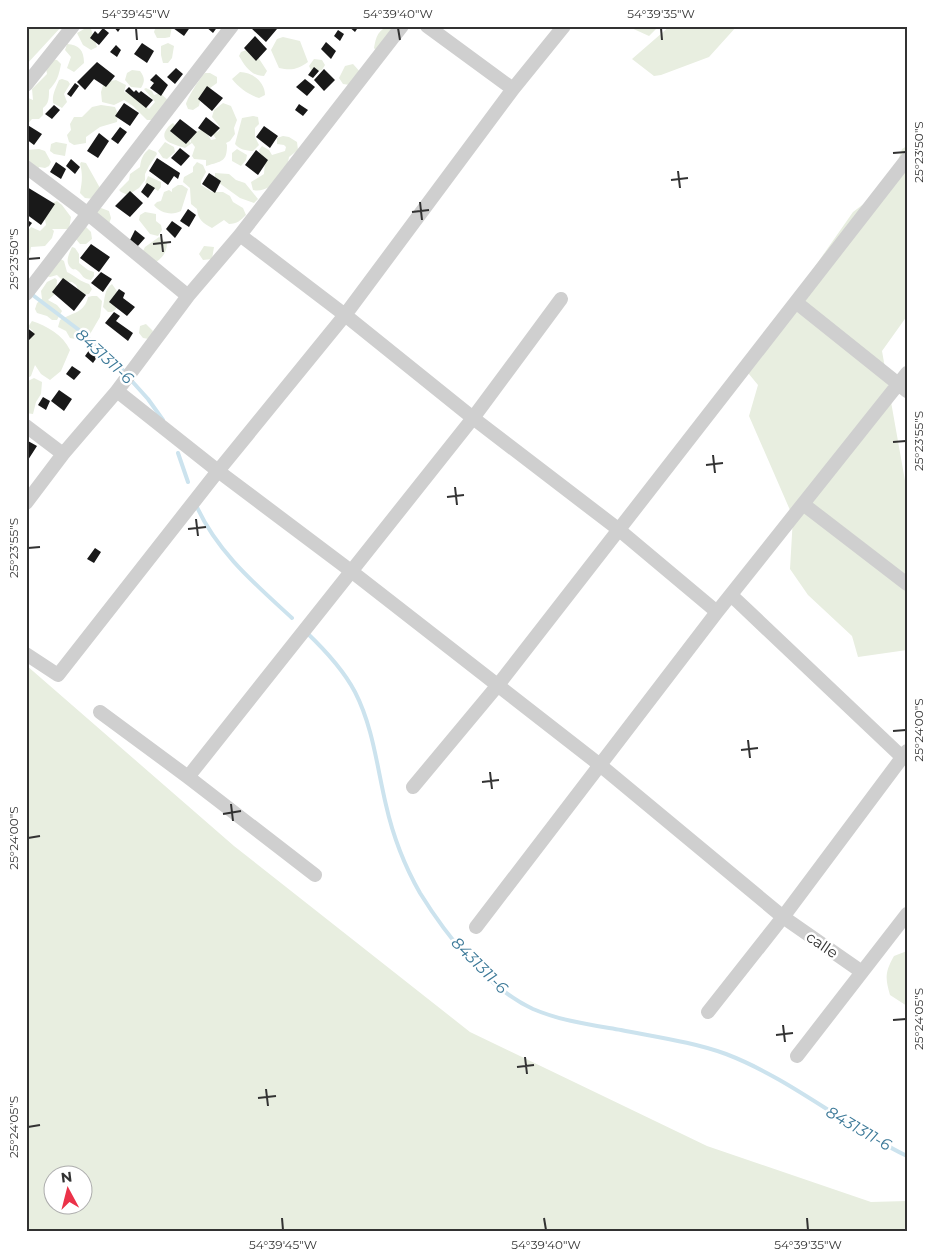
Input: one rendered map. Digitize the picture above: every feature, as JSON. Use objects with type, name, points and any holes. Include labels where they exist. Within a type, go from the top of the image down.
[{"type":"street","points":[[26,85],[73,26]]},
{"type":"street","points":[[26,294],[232,26]]},
{"type":"street","points":[[26,503],[63,454],[117,391],[188,296],[240,235],[402,26]]},
{"type":"street","points":[[427,26],[513,89]]},
{"type":"street","points":[[26,654],[58,675],[218,471],[345,315],[513,89],[564,26]]},
{"type":"street","points":[[413,787],[498,685],[907,160]]},
{"type":"street","points":[[26,166],[87,213],[188,296]]},
{"type":"street","points":[[240,235],[618,529],[718,612]]},
{"type":"street","points":[[188,778],[473,418],[561,299]]},
{"type":"street","points":[[476,927],[730,595],[904,383],[797,303]]},
{"type":"street","name":"calle","points":[[117,391],[600,765],[783,918],[862,972]]},
{"type":"street","points":[[26,426],[63,454]]},
{"type":"street","points":[[803,504],[907,584]]},
{"type":"street","points":[[708,1012],[783,918],[905,754],[730,595]]},
{"type":"street","points":[[100,712],[314,875]]},
{"type":"street","points":[[797,1056],[907,914]]},
{"type":"shaded area","points":[[26,26],[62,26],[26,65]]},
{"type":"shaded area","points":[[156,26],[172,26],[170,37],[157,38],[154,32]]},
{"type":"shaded area","points":[[390,26],[392,31],[377,52],[374,48],[378,34]]},
{"type":"shaded area","points":[[627,26],[659,26],[649,36]]},
{"type":"shaded area","points":[[670,26],[737,26],[709,57],[654,76],[632,59]]},
{"type":"shaded area","points":[[84,29],[91,29],[97,47],[91,50],[83,45],[77,33]]},
{"type":"shaded area","points":[[283,37],[300,41],[308,62],[295,69],[279,68],[271,50],[277,39]]},
{"type":"shaded area","points":[[168,43],[174,46],[172,58],[168,63],[163,63],[161,46]]},
{"type":"shaded area","points":[[67,44],[78,47],[83,55],[84,63],[74,72],[67,68],[71,57],[65,50]]},
{"type":"shaded area","points":[[249,49],[256,54],[267,71],[264,76],[259,76],[252,72],[246,67],[239,56],[241,52]]},
{"type":"shaded area","points":[[51,59],[57,60],[61,64],[57,78],[49,90],[49,98],[43,108],[43,115],[39,119],[32,119],[26,126],[26,97],[33,100],[32,89],[47,74],[45,63]]},
{"type":"shaded area","points":[[314,59],[322,60],[325,65],[322,70],[312,72],[309,66]]},
{"type":"shaded area","points":[[353,64],[362,74],[350,85],[343,84],[339,78],[345,66]]},
{"type":"shaded area","points":[[132,70],[140,71],[143,76],[144,81],[141,88],[131,87],[125,80],[127,73]]},
{"type":"shaded area","points":[[240,72],[245,72],[257,79],[263,86],[265,95],[259,98],[255,97],[238,85],[232,79]]},
{"type":"shaded area","points":[[205,73],[210,73],[217,77],[217,83],[201,97],[199,106],[193,110],[188,109],[187,101]]},
{"type":"shaded area","points":[[62,79],[70,84],[64,94],[67,102],[62,108],[53,103],[53,100],[54,91],[59,80]]},
{"type":"shaded area","points":[[116,80],[126,85],[124,92],[131,94],[149,109],[155,102],[144,89],[146,88],[152,91],[154,95],[160,93],[169,101],[155,120],[147,120],[124,100],[114,105],[102,102],[101,92],[104,82]]},
{"type":"shaded area","points":[[223,103],[231,106],[237,120],[234,128],[235,134],[226,143],[226,155],[222,160],[206,166],[206,160],[194,159],[192,156],[195,147],[192,143],[185,148],[166,140],[164,135],[167,128],[173,123],[191,143],[190,137],[193,133],[203,129],[211,140],[216,139],[213,134],[219,131],[220,127],[212,117],[214,110]]},
{"type":"shaded area","points":[[101,105],[115,107],[118,114],[117,122],[100,127],[86,137],[86,143],[74,145],[69,142],[67,135],[71,130],[70,124],[74,117],[82,117],[92,107]]},
{"type":"shaded area","points":[[258,117],[259,124],[255,128],[255,137],[259,145],[253,151],[250,151],[235,144],[242,118]]},
{"type":"shaded area","points":[[283,136],[297,142],[298,150],[289,157],[285,169],[277,181],[266,189],[253,190],[251,182],[264,174],[265,162],[259,150],[262,146],[269,150],[272,155],[285,151],[286,147],[284,145],[277,144],[277,138]]},
{"type":"shaded area","points":[[56,142],[67,144],[65,156],[54,154],[50,151],[51,144]]},
{"type":"shaded area","points":[[165,142],[174,147],[175,152],[167,159],[163,158],[158,151]]},
{"type":"shaded area","points":[[907,146],[907,316],[882,351],[907,492],[907,650],[858,657],[852,636],[808,595],[790,569],[793,517],[749,416],[758,385],[744,368],[853,212],[890,184],[902,149]]},
{"type":"shaded area","points":[[39,149],[45,151],[51,162],[49,166],[45,168],[39,167],[38,169],[26,168],[26,150]]},
{"type":"shaded area","points":[[149,149],[157,154],[145,174],[145,180],[139,188],[128,195],[121,192],[119,190],[129,180],[130,174],[140,167],[145,153]]},
{"type":"shaded area","points":[[237,149],[247,155],[246,160],[241,166],[232,161],[232,153]]},
{"type":"shaded area","points":[[81,162],[86,163],[100,188],[94,199],[85,198],[80,193],[82,178]]},
{"type":"shaded area","points":[[197,162],[203,165],[206,172],[201,185],[212,192],[223,192],[230,196],[233,202],[243,208],[246,215],[241,220],[229,224],[224,220],[212,228],[200,219],[197,209],[191,204],[190,188],[183,182],[184,177],[193,172],[193,167]]},
{"type":"shaded area","points":[[215,173],[229,174],[236,180],[245,183],[258,199],[254,203],[240,198],[215,180]]},
{"type":"shaded area","points":[[148,176],[161,182],[161,187],[158,191],[145,183]]},
{"type":"shaded area","points":[[178,185],[188,189],[181,211],[178,213],[163,212],[154,205],[161,201],[164,192],[169,190],[172,192],[172,189]]},
{"type":"shaded area","points":[[57,201],[71,217],[69,229],[52,229],[54,231],[52,238],[45,246],[31,247],[30,253],[26,257],[26,241],[29,239],[26,233],[31,227],[40,231],[46,225],[44,214],[50,204]]},
{"type":"shaded area","points":[[101,208],[109,211],[111,218],[109,224],[94,211]]},
{"type":"shaded area","points":[[145,212],[156,214],[156,221],[161,225],[162,230],[158,236],[150,234],[139,220],[140,215]]},
{"type":"shaded area","points":[[83,224],[91,232],[92,239],[86,244],[80,244],[75,238]]},
{"type":"shaded area","points":[[159,237],[167,243],[167,248],[161,258],[149,267],[143,251],[145,247]]},
{"type":"shaded area","points":[[204,246],[214,247],[212,259],[203,260],[199,254]]},
{"type":"shaded area","points":[[72,247],[79,254],[79,263],[94,272],[91,280],[84,278],[78,271],[70,267],[68,257]]},
{"type":"shaded area","points":[[59,258],[64,261],[67,272],[89,284],[92,289],[89,294],[81,295],[76,285],[72,282],[63,281],[57,275],[45,276]]},
{"type":"shaded area","points":[[55,278],[57,280],[56,293],[48,300],[57,305],[62,311],[57,320],[52,320],[47,316],[37,313],[35,309],[37,303],[42,299],[41,291],[47,282]]},
{"type":"shaded area","points":[[112,284],[119,294],[116,309],[108,312],[103,307],[106,292]]},
{"type":"shaded area","points":[[97,296],[102,301],[100,317],[86,341],[70,338],[66,331],[58,327],[60,320],[81,309],[88,297]]},
{"type":"shaded area","points":[[32,321],[54,332],[70,350],[61,371],[50,380],[41,374],[35,365],[31,376],[26,379],[26,341],[33,331],[28,327]]},
{"type":"shaded area","points":[[146,324],[153,331],[149,339],[143,338],[139,333],[140,326]]},
{"type":"shaded area","points":[[34,378],[42,382],[41,394],[36,402],[33,414],[26,413],[26,382]]},
{"type":"shaded area","points":[[26,665],[234,846],[470,1032],[707,1146],[871,1202],[907,1201],[907,1232],[26,1232]]},
{"type":"shaded area","points":[[907,951],[907,1006],[890,995],[887,984],[887,971],[894,956]]},
{"type":"building","points":[[113,26],[122,26],[118,32]]},
{"type":"building","points":[[174,26],[191,26],[184,36],[173,28]]},
{"type":"building","points":[[205,26],[218,26],[213,33]]},
{"type":"building","points":[[251,26],[274,26],[277,29],[266,42]]},
{"type":"building","points":[[348,26],[359,26],[355,32]]},
{"type":"building","points":[[103,28],[109,33],[99,45],[90,38],[95,31],[98,34]]},
{"type":"building","points":[[338,30],[344,34],[340,41],[334,36]]},
{"type":"building","points":[[255,36],[267,49],[256,61],[244,48]]},
{"type":"building","points":[[326,42],[336,51],[331,59],[321,49]]},
{"type":"building","points":[[142,43],[154,51],[147,63],[134,54]]},
{"type":"building","points":[[116,45],[121,50],[117,57],[110,52]]},
{"type":"building","points":[[97,62],[115,76],[106,87],[94,79],[85,90],[77,82]]},
{"type":"building","points":[[314,67],[319,71],[313,78],[308,75]]},
{"type":"building","points":[[176,68],[183,74],[175,84],[167,77]]},
{"type":"building","points":[[324,69],[335,80],[324,91],[314,80]]},
{"type":"building","points":[[156,74],[168,85],[161,96],[150,88],[154,83],[150,80]]},
{"type":"building","points":[[305,79],[315,87],[307,96],[296,87]]},
{"type":"building","points":[[75,83],[79,86],[71,97],[67,94]]},
{"type":"building","points":[[207,86],[223,98],[212,111],[198,99]]},
{"type":"building","points":[[129,87],[134,92],[136,90],[139,93],[141,91],[153,100],[146,108],[125,91]]},
{"type":"building","points":[[124,103],[139,113],[130,126],[115,116]]},
{"type":"building","points":[[299,104],[308,110],[303,116],[295,110]]},
{"type":"building","points":[[54,105],[60,110],[52,119],[45,114]]},
{"type":"building","points":[[206,117],[220,128],[211,137],[198,128]]},
{"type":"building","points":[[180,119],[197,132],[186,144],[170,131]]},
{"type":"building","points":[[26,124],[42,134],[34,145],[26,139]]},
{"type":"building","points":[[264,126],[278,136],[270,148],[256,137]]},
{"type":"building","points":[[120,127],[127,132],[118,144],[111,139]]},
{"type":"building","points":[[99,133],[109,141],[98,158],[87,151]]},
{"type":"building","points":[[180,148],[190,156],[181,166],[171,158]]},
{"type":"building","points":[[256,150],[268,160],[258,175],[245,165]]},
{"type":"building","points":[[157,158],[180,173],[178,179],[174,176],[168,185],[149,171]]},
{"type":"building","points":[[71,159],[80,167],[75,174],[66,166]]},
{"type":"building","points":[[56,162],[66,169],[61,179],[50,172]]},
{"type":"building","points":[[209,173],[221,181],[215,193],[202,184]]},
{"type":"building","points":[[147,183],[155,188],[148,198],[141,192]]},
{"type":"building","points":[[27,187],[55,204],[41,225],[26,214]]},
{"type":"building","points":[[130,191],[143,203],[130,217],[115,206]]},
{"type":"building","points":[[188,209],[196,215],[189,227],[180,221]]},
{"type":"building","points":[[26,219],[32,223],[26,231]]},
{"type":"building","points":[[172,221],[182,228],[175,238],[166,229]]},
{"type":"building","points":[[135,230],[145,238],[137,247],[130,240]]},
{"type":"building","points":[[91,244],[110,257],[99,272],[80,258]]},
{"type":"building","points":[[101,272],[112,279],[103,292],[91,283]]},
{"type":"building","points":[[63,278],[86,295],[74,311],[52,292]]},
{"type":"building","points":[[119,289],[125,293],[123,298],[135,307],[127,316],[109,302]]},
{"type":"building","points":[[114,312],[120,316],[116,321],[133,333],[128,341],[105,323]]},
{"type":"building","points":[[26,327],[35,334],[29,340],[26,337]]},
{"type":"building","points":[[92,346],[100,353],[93,363],[85,356]]},
{"type":"building","points":[[72,366],[81,372],[74,380],[66,374]]},
{"type":"building","points":[[59,390],[72,399],[64,411],[51,401]]},
{"type":"building","points":[[43,397],[50,401],[46,410],[38,405]]},
{"type":"building","points":[[28,441],[37,446],[28,460],[26,459],[26,443]]},
{"type":"building","points":[[95,548],[101,552],[94,563],[87,559]]},
{"type":"waterway","name":"8431311-6","points":[[30,293],[79,330],[126,373]]},
{"type":"waterway","name":"8431311-6","points":[[130,379],[163,420]]},
{"type":"waterway","name":"8431311-6","points":[[178,453],[188,482]]},
{"type":"waterway","name":"8431311-6","points":[[196,505],[215,538],[226,552],[251,580],[292,618]]},
{"type":"waterway","name":"8431311-6","points":[[306,632],[339,668],[361,705],[374,747],[392,828],[414,882],[430,909],[455,943],[500,988],[516,1000],[554,1017],[688,1043],[726,1054],[773,1076],[862,1131],[907,1156]]}]
